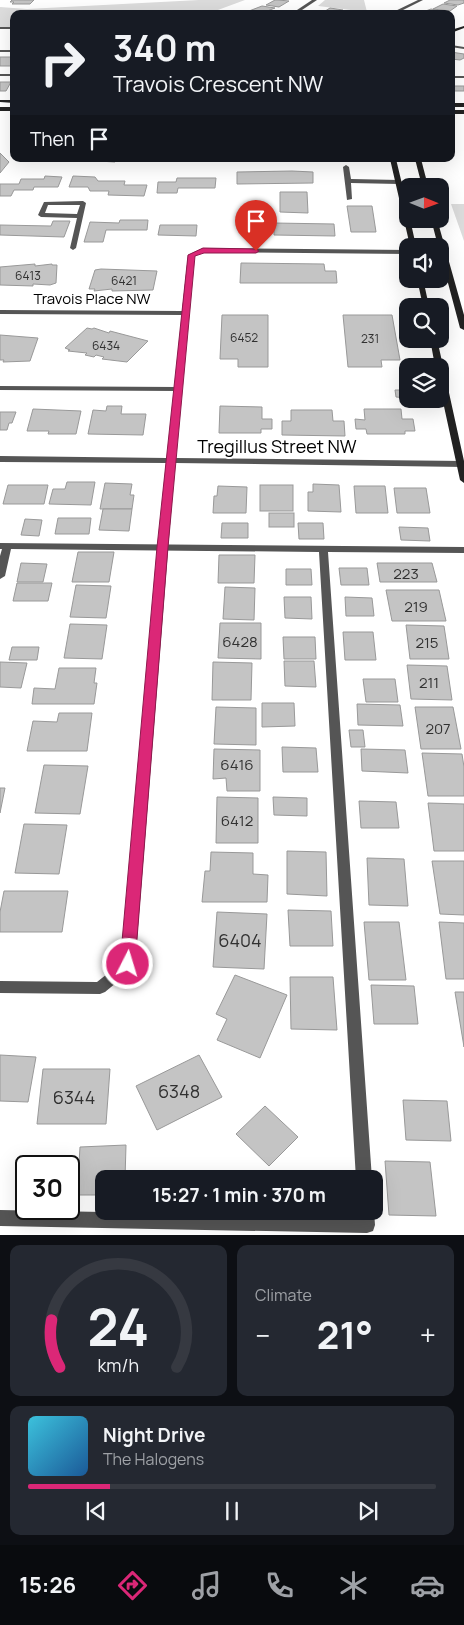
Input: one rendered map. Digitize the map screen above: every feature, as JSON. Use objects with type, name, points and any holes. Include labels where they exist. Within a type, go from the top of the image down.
[{"type":"main road","points":[[395,162],[399,182]]},
{"type":"main road","points":[[419,162],[423,178]]},
{"type":"main road","points":[[449,277],[464,328]]},
{"type":"main road","points":[[449,408],[464,480]]},
{"type":"street","points":[[299,10],[315,0]]},
{"type":"street","points":[[400,10],[421,0]]},
{"type":"street","points":[[346,167],[349,199]]},
{"type":"street","points":[[348,181],[399,182]]},
{"type":"street","points":[[72,248],[80,216],[83,203],[46,203],[40,215],[80,216]]},
{"type":"street","points":[[0,987],[100,988],[128,964],[162,547],[191,255],[203,250],[399,252]]},
{"type":"street","name":"Travois Place NW","points":[[0,312],[184,313]]},
{"type":"street","points":[[0,388],[178,389]]},
{"type":"street","name":"Tregillus Street NW","points":[[0,459],[462,464]]},
{"type":"street","points":[[0,576],[4,546],[464,550]]},
{"type":"street","points":[[323,548],[363,1170]]},
{"type":"street","points":[[0,1218],[367,1226],[367,1220]]},
{"type":"shaded area","points":[[199,0],[245,0],[218,10],[10,10],[10,27],[0,27],[0,7],[27,9]]},
{"type":"shaded area","points":[[325,0],[364,0],[366,10],[351,10],[318,6]]},
{"type":"shaded area","points":[[451,204],[464,204],[464,241]]},
{"type":"building","points":[[12,0],[34,0],[30,4],[12,4],[14,2],[10,2]]},
{"type":"building","points":[[275,0],[289,1],[279,7],[266,5]]},
{"type":"building","points":[[450,0],[464,0],[464,3],[458,5],[444,3]]},
{"type":"building","points":[[443,4],[457,6],[451,10],[433,9]]},
{"type":"building","points":[[262,6],[275,8],[270,10],[252,10]]},
{"type":"building","points":[[330,8],[343,10],[327,10]]},
{"type":"building","points":[[455,53],[464,54],[464,58],[455,59]]},
{"type":"building","points":[[0,57],[10,57],[10,66],[0,66]]},
{"type":"building","points":[[0,82],[10,82],[6,91],[0,91]]},
{"type":"building","points":[[455,86],[464,86],[464,91],[455,91]]},
{"type":"building","points":[[0,153],[9,162],[0,173]]},
{"type":"building","points":[[237,172],[313,172],[313,183],[237,184]]},
{"type":"building","points":[[45,176],[62,177],[58,187],[34,187],[33,190],[14,190],[11,196],[0,196],[0,184],[19,184],[21,179],[44,179]]},
{"type":"building","points":[[73,176],[95,177],[98,181],[125,181],[124,185],[147,185],[144,196],[108,195],[109,191],[90,191],[88,187],[69,187]]},
{"type":"building","points":[[177,178],[216,178],[215,188],[178,188],[177,193],[157,193],[158,182],[176,182]]},
{"type":"building","points":[[280,192],[307,192],[308,213],[280,212]]},
{"type":"building","points":[[347,206],[372,206],[376,232],[351,232]]},
{"type":"building","points":[[120,220],[148,220],[147,230],[106,230],[103,242],[84,242],[90,222],[119,223]]},
{"type":"building","points":[[53,221],[70,221],[64,237],[0,235],[0,225],[51,226]]},
{"type":"building","points":[[274,223],[334,224],[335,236],[274,235]]},
{"type":"building","points":[[160,225],[197,225],[196,236],[158,235]]},
{"type":"building","points":[[241,263],[324,264],[325,271],[336,271],[337,283],[240,283]]},
{"type":"building","points":[[35,264],[35,266],[57,265],[56,283],[50,285],[33,284],[33,286],[0,285],[0,267]]},
{"type":"building","points":[[95,270],[157,271],[153,290],[112,291],[112,289],[94,291],[95,289],[89,289]]},
{"type":"building","points":[[222,315],[268,315],[268,367],[238,367],[238,359],[220,359]]},
{"type":"building","points":[[343,315],[392,315],[399,360],[381,360],[382,367],[348,367]]},
{"type":"building","points":[[87,328],[94,328],[109,333],[110,331],[148,341],[127,362],[102,359],[104,357],[96,355],[94,357],[85,355],[87,353],[68,351],[70,350],[65,348]]},
{"type":"building","points":[[0,335],[38,338],[30,361],[3,362],[4,360],[0,360]]},
{"type":"building","points":[[395,390],[399,390],[399,397],[396,397]]},
{"type":"building","points":[[107,406],[122,406],[121,414],[146,414],[143,435],[88,434],[93,410],[106,411]]},
{"type":"building","points":[[220,406],[262,407],[262,419],[272,419],[272,429],[261,429],[261,433],[219,433]]},
{"type":"building","points":[[33,409],[81,411],[76,434],[48,434],[49,431],[27,431]]},
{"type":"building","points":[[364,409],[401,409],[402,419],[413,419],[415,431],[405,431],[405,434],[367,434],[366,429],[356,429],[355,419],[365,420]]},
{"type":"building","points":[[291,410],[332,410],[333,421],[344,421],[345,436],[282,435],[282,421],[291,421]]},
{"type":"building","points":[[0,412],[16,412],[7,430],[0,430]]},
{"type":"building","points":[[67,482],[95,482],[91,505],[49,504],[53,489],[65,489]]},
{"type":"building","points":[[105,483],[132,484],[130,495],[134,495],[132,509],[100,509]]},
{"type":"building","points":[[313,484],[339,485],[341,512],[308,511],[308,492],[313,492]]},
{"type":"building","points":[[8,485],[48,485],[44,504],[3,504]]},
{"type":"building","points":[[260,485],[293,485],[293,511],[260,511]]},
{"type":"building","points":[[218,486],[247,487],[246,513],[213,513],[214,496],[217,496]]},
{"type":"building","points":[[354,486],[385,486],[388,513],[356,513]]},
{"type":"building","points":[[394,488],[426,488],[430,513],[397,513]]},
{"type":"building","points":[[103,509],[132,509],[129,531],[99,530]]},
{"type":"building","points":[[269,513],[294,513],[294,527],[269,527]]},
{"type":"building","points":[[58,518],[91,518],[89,534],[55,534]]},
{"type":"building","points":[[25,519],[42,520],[39,536],[21,535]]},
{"type":"building","points":[[222,523],[248,523],[248,538],[221,538]]},
{"type":"building","points":[[298,523],[323,523],[324,539],[299,539]]},
{"type":"building","points":[[399,527],[428,528],[430,541],[401,540]]},
{"type":"building","points":[[78,552],[114,552],[109,582],[72,582]]},
{"type":"building","points":[[219,555],[255,555],[254,583],[218,583]]},
{"type":"building","points":[[21,563],[47,564],[43,582],[17,582]]},
{"type":"building","points":[[377,563],[432,563],[437,582],[380,582]]},
{"type":"building","points":[[339,568],[367,568],[369,585],[341,585]]},
{"type":"building","points":[[286,569],[311,569],[312,585],[286,585]]},
{"type":"building","points":[[17,583],[52,583],[48,601],[13,601]]},
{"type":"building","points":[[76,585],[111,586],[106,618],[70,617]]},
{"type":"building","points":[[225,587],[255,588],[254,620],[223,619]]},
{"type":"building","points":[[386,590],[439,590],[446,621],[392,621]]},
{"type":"building","points":[[284,597],[311,597],[312,619],[285,618]]},
{"type":"building","points":[[345,597],[372,598],[374,616],[346,616]]},
{"type":"building","points":[[220,623],[261,623],[261,659],[218,658]]},
{"type":"building","points":[[70,624],[107,625],[102,659],[64,658]]},
{"type":"building","points":[[406,625],[444,626],[449,659],[410,659]]},
{"type":"building","points":[[343,632],[373,632],[376,660],[345,660]]},
{"type":"building","points":[[283,637],[315,637],[316,659],[284,659]]},
{"type":"building","points":[[12,647],[39,647],[37,660],[9,660]]},
{"type":"building","points":[[284,661],[314,661],[316,687],[285,686]]},
{"type":"building","points":[[0,662],[27,663],[21,688],[0,687]]},
{"type":"building","points":[[213,662],[252,663],[251,700],[212,700]]},
{"type":"building","points":[[407,665],[447,666],[452,700],[411,699]]},
{"type":"building","points":[[59,668],[96,668],[94,683],[97,683],[94,704],[32,704],[34,688],[55,689]]},
{"type":"building","points":[[363,679],[395,679],[398,702],[366,702]]},
{"type":"building","points":[[262,703],[294,703],[295,726],[262,727]]},
{"type":"building","points":[[357,704],[400,705],[403,726],[358,725]]},
{"type":"building","points":[[216,707],[256,708],[256,745],[214,744]]},
{"type":"building","points":[[415,707],[453,707],[461,749],[421,749]]},
{"type":"building","points":[[59,713],[92,713],[87,751],[27,751],[33,721],[57,722]]},
{"type":"building","points":[[349,730],[363,730],[365,747],[351,747]]},
{"type":"building","points":[[282,747],[316,748],[318,772],[283,772]]},
{"type":"building","points":[[214,749],[260,750],[260,791],[227,791],[226,778],[213,779]]},
{"type":"building","points":[[361,749],[405,750],[408,773],[362,771]]},
{"type":"building","points":[[422,753],[462,754],[464,796],[428,796]]},
{"type":"building","points":[[44,765],[88,766],[80,814],[35,813]]},
{"type":"building","points":[[0,788],[5,788],[0,813]]},
{"type":"building","points":[[217,797],[258,798],[258,843],[216,843]]},
{"type":"building","points":[[273,797],[307,798],[307,816],[274,815]]},
{"type":"building","points":[[359,801],[396,802],[399,828],[361,828]]},
{"type":"building","points":[[428,803],[464,804],[464,851],[434,851]]},
{"type":"building","points":[[24,824],[67,825],[59,874],[15,873]]},
{"type":"building","points":[[287,851],[326,852],[327,896],[287,894]]},
{"type":"building","points":[[211,852],[253,853],[253,874],[268,875],[267,902],[202,902],[205,871],[210,871]]},
{"type":"building","points":[[367,858],[404,859],[408,906],[369,905]]},
{"type":"building","points":[[432,861],[464,861],[464,915],[440,914]]},
{"type":"building","points":[[4,891],[68,891],[62,932],[0,932],[0,912]]},
{"type":"building","points":[[288,910],[331,911],[333,946],[290,946]]},
{"type":"building","points":[[217,912],[267,914],[264,969],[213,967]]},
{"type":"building","points":[[364,922],[399,922],[406,980],[369,980]]},
{"type":"building","points":[[439,922],[464,923],[464,979],[446,979]]},
{"type":"building","points":[[235,975],[287,995],[260,1058],[217,1040],[227,1019],[216,1014]]},
{"type":"building","points":[[290,977],[333,977],[337,1030],[291,1029]]},
{"type":"building","points":[[371,985],[414,986],[418,1024],[374,1024]]},
{"type":"building","points":[[455,992],[464,992],[464,1047]]},
{"type":"building","points":[[0,1055],[36,1057],[28,1102],[0,1101]]},
{"type":"building","points":[[199,1055],[222,1097],[157,1130],[136,1086]]},
{"type":"building","points":[[43,1069],[110,1069],[106,1124],[37,1124]]},
{"type":"building","points":[[403,1100],[447,1101],[451,1141],[406,1140]]},
{"type":"building","points":[[265,1106],[298,1137],[269,1166],[236,1134]]},
{"type":"building","points":[[126,1145],[125,1170],[95,1170],[95,1195],[80,1195],[80,1147]]},
{"type":"building","points":[[385,1161],[430,1162],[436,1216],[389,1215]]},
{"type":"route","points":[[128,964],[162,547],[191,255],[203,250],[256,251]]}]
